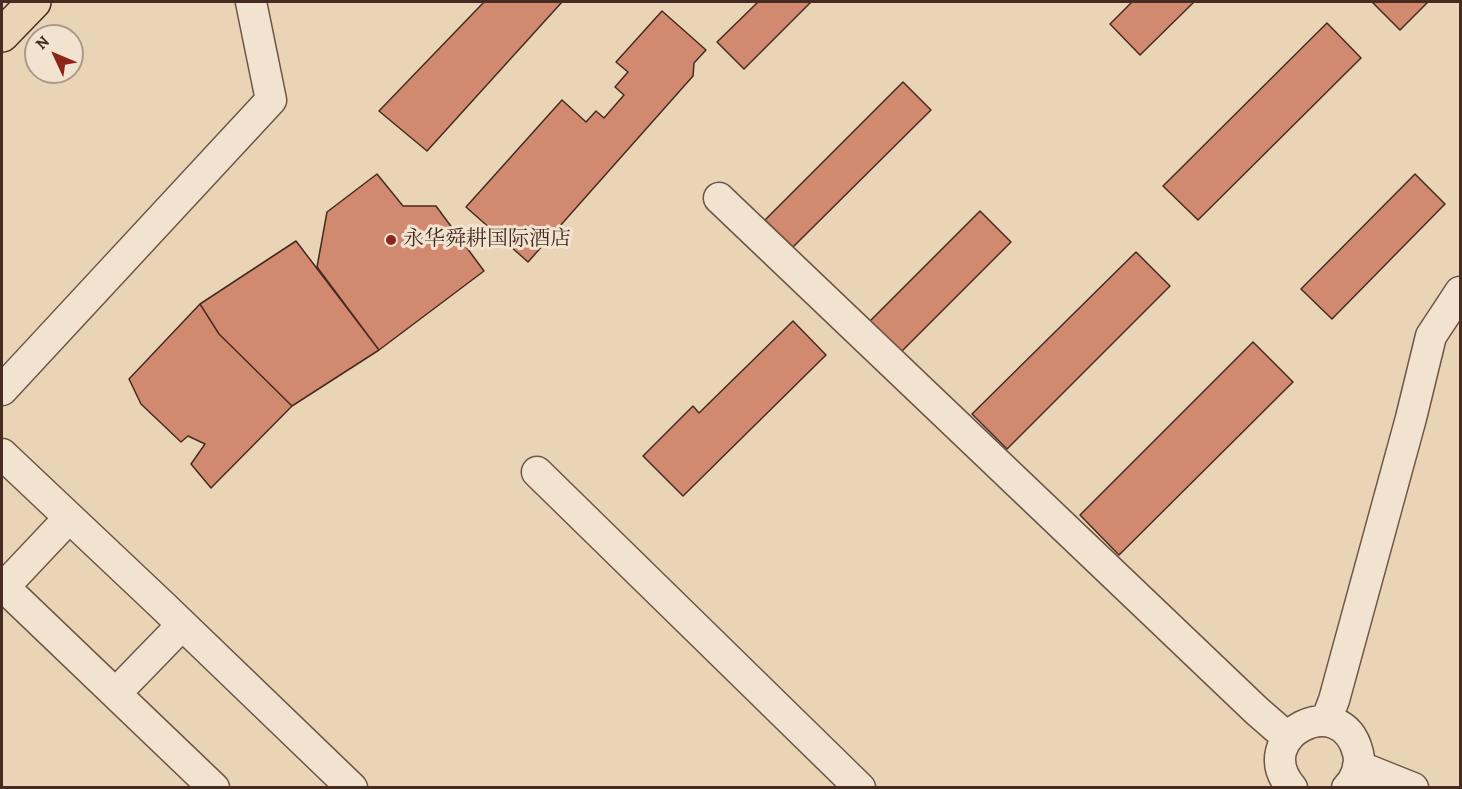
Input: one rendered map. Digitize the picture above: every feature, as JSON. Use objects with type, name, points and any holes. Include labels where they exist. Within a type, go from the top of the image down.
[{"type":"main road","points":[[2,35],[34,2]]},
{"type":"street","points":[[2,390],[271,100],[251,2]]},
{"type":"street","points":[[719,198],[1288,738]]},
{"type":"street","points":[[1326,721],[1411,418],[1431,336],[1461,292]]},
{"type":"street","points":[[2,454],[352,788]]},
{"type":"street","points":[[537,472],[860,788]]},
{"type":"street","points":[[69,518],[3,586],[214,788]]},
{"type":"street","points":[[116,693],[182,625]]},
{"type":"street","points":[[1292,788],[1286,781],[1282,769],[1281,757],[1284,745],[1300,726],[1313,721],[1326,721],[1339,725],[1349,734],[1356,745],[1359,758],[1353,777],[1413,788]]},
{"type":"building","points":[[484,2],[562,2],[427,151],[379,111]]},
{"type":"building","points":[[758,2],[811,2],[744,69],[717,42]]},
{"type":"building","points":[[1132,2],[1194,2],[1140,55],[1110,24]]},
{"type":"building","points":[[1372,2],[1428,2],[1400,30]]},
{"type":"building","points":[[662,11],[706,50],[694,63],[693,76],[528,262],[466,207],[562,100],[586,122],[596,111],[604,118],[624,95],[615,87],[628,72],[616,62]]},
{"type":"building","points":[[1327,23],[1361,58],[1198,220],[1163,186]]},
{"type":"building","points":[[903,82],[931,110],[793,247],[765,220]]},
{"type":"building","name":"永华舜耕国际酒店","points":[[377,174],[403,206],[436,206],[484,271],[379,350],[317,267],[327,212]]},
{"type":"building","points":[[1415,174],[1445,204],[1332,319],[1301,289]]},
{"type":"building","points":[[980,211],[1011,242],[900,353],[869,322]]},
{"type":"building","points":[[296,241],[379,350],[292,406],[219,334],[200,304]]},
{"type":"building","points":[[1136,252],[1170,286],[1007,449],[972,414]]},
{"type":"building","points":[[200,304],[219,334],[292,406],[211,488],[191,464],[205,444],[188,436],[181,442],[141,404],[129,379]]},
{"type":"building","points":[[793,321],[826,355],[683,496],[643,456],[693,406],[699,413]]},
{"type":"building","points":[[1253,342],[1293,382],[1119,555],[1080,515]]},
{"type":"place","name":"永华舜耕国际酒店","points":[[391,240]]}]
